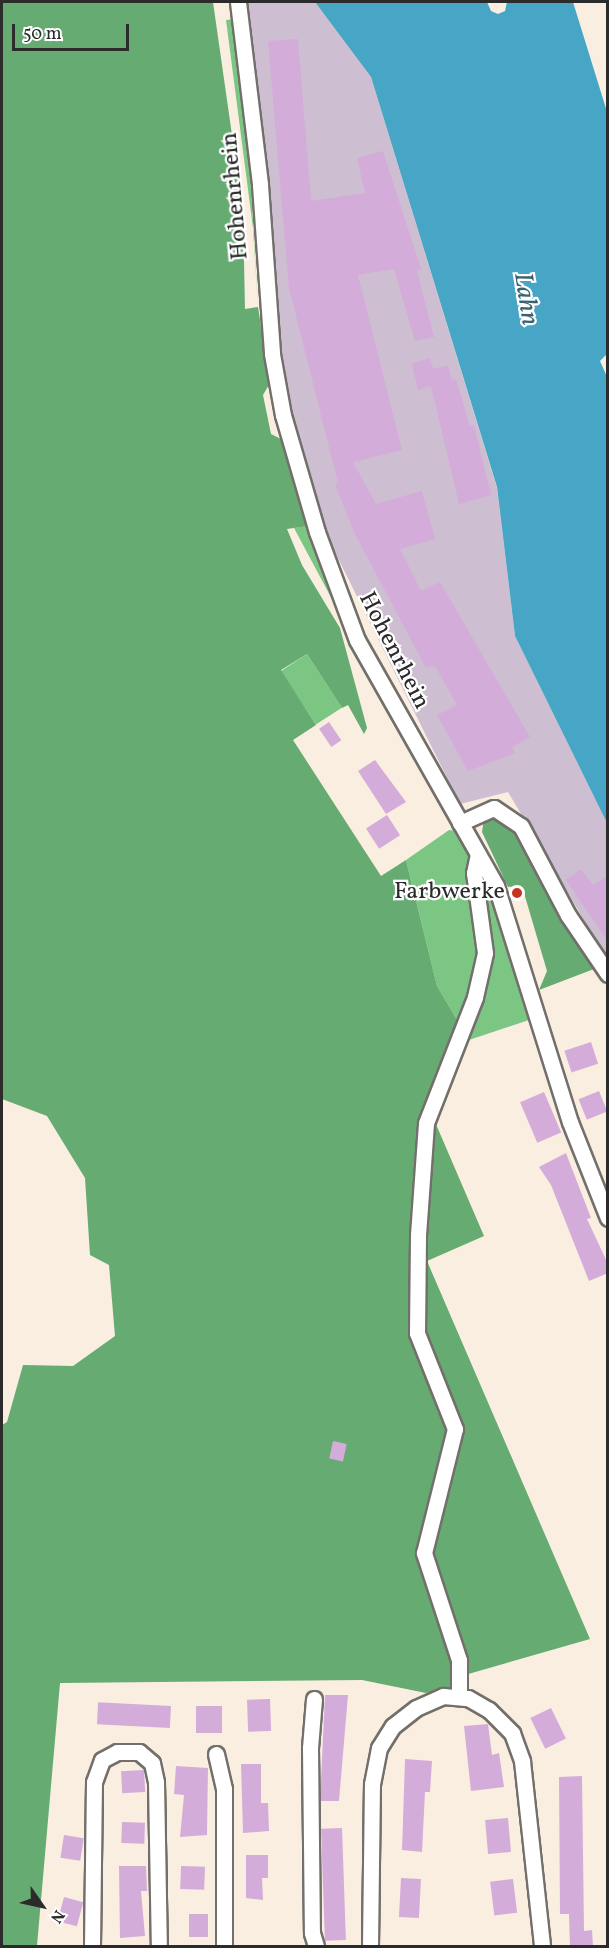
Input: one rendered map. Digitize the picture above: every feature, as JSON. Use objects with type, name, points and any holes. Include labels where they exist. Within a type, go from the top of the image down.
[{"type":"street","name":"Hohenrhein","points":[[238,2],[260,185],[266,306],[283,415],[348,622],[496,886],[570,1122],[608,1218]]},
{"type":"street","points":[[460,823],[494,808],[521,826],[568,915],[608,974]]},
{"type":"street","points":[[459,1697],[459,1660],[424,1553],[455,1429],[417,1333],[418,1235],[426,1123],[475,997],[485,953],[474,873],[478,854]]},
{"type":"street","points":[[370,1947],[372,1784],[379,1748],[393,1726],[416,1708],[443,1696],[459,1697],[489,1710],[512,1733],[522,1761],[542,1947]]},
{"type":"street","points":[[314,1699],[310,1794],[312,1933],[316,1947]]},
{"type":"street","points":[[92,1947],[94,1782],[102,1760],[117,1752],[138,1752],[152,1763],[156,1782],[159,1947]]},
{"type":"street","points":[[216,1754],[224,1789],[224,1947]]},
{"type":"shaded area","points":[[247,2],[315,2],[371,77],[497,488],[515,636],[607,823],[607,959],[508,792],[460,804],[326,534],[290,409],[272,307]]},
{"type":"green space","points":[[2,2],[213,2],[243,212],[245,309],[258,307],[270,383],[263,395],[271,434],[281,439],[308,526],[287,529],[302,565],[340,628],[367,728],[364,734],[348,705],[342,708],[307,654],[281,670],[316,725],[293,740],[381,876],[406,860],[437,986],[469,1040],[442,1070],[429,1108],[484,1236],[427,1261],[590,1639],[458,1677],[458,1686],[426,1693],[362,1680],[60,1683],[37,1946],[2,1946],[2,1425],[7,1422],[23,1365],[73,1366],[115,1336],[109,1265],[90,1255],[85,1178],[47,1116],[2,1099]]},
{"type":"green space","points":[[233,19],[248,131],[258,307],[253,228],[226,20]]},
{"type":"green space","points":[[306,526],[337,602],[334,603],[294,528]]},
{"type":"green space","points":[[307,654],[342,708],[316,725],[281,671]]},
{"type":"green space","points":[[493,815],[509,825],[521,839],[562,921],[594,969],[539,990],[547,971],[524,893],[519,886],[508,887],[482,832],[484,819]]},
{"type":"green space","points":[[449,830],[456,831],[493,895],[529,1020],[469,1040],[437,986],[406,860]]},
{"type":"water","name":"Lahn","points":[[315,2],[487,2],[491,11],[498,14],[505,11],[507,2],[573,2],[608,115],[608,353],[600,361],[608,379],[607,823],[515,636],[497,487],[371,77]]},
{"type":"building","points":[[298,39],[311,201],[365,193],[357,158],[383,151],[421,269],[417,271],[434,337],[415,341],[394,269],[358,275],[402,450],[353,462],[376,504],[422,491],[435,539],[400,549],[421,591],[440,582],[530,737],[512,747],[515,753],[468,771],[437,715],[457,705],[435,666],[426,668],[355,534],[335,485],[338,483],[289,288],[268,41]]},
{"type":"building","points":[[430,358],[433,369],[448,365],[452,380],[456,379],[470,426],[474,425],[491,495],[459,504],[431,386],[418,390],[412,364]]},
{"type":"building","points":[[329,722],[341,740],[331,747],[319,729]]},
{"type":"building","points":[[375,760],[406,802],[386,814],[358,771]]},
{"type":"building","points":[[387,815],[400,835],[379,849],[366,829]]},
{"type":"building","points":[[581,869],[593,885],[608,875],[608,942],[566,880]]},
{"type":"building","points":[[591,1042],[598,1064],[571,1073],[564,1051]]},
{"type":"building","points":[[599,1091],[607,1111],[587,1120],[579,1099]]},
{"type":"building","points":[[544,1092],[561,1133],[537,1143],[520,1102]]},
{"type":"building","points":[[566,1153],[591,1218],[587,1219],[608,1264],[608,1273],[589,1281],[551,1185],[539,1167]]},
{"type":"building","points":[[333,1441],[347,1444],[343,1462],[329,1459]]},
{"type":"building","points":[[325,1695],[348,1695],[339,1801],[320,1801]]},
{"type":"building","points":[[270,1699],[271,1731],[248,1732],[247,1700]]},
{"type":"building","points":[[98,1702],[171,1706],[170,1728],[97,1724]]},
{"type":"building","points":[[196,1706],[222,1706],[222,1733],[196,1733]]},
{"type":"building","points":[[551,1708],[566,1739],[545,1749],[530,1718]]},
{"type":"building","points":[[488,1724],[492,1755],[499,1753],[504,1787],[471,1791],[464,1726]]},
{"type":"building","points":[[405,1759],[432,1761],[430,1792],[425,1792],[422,1852],[402,1850]]},
{"type":"building","points":[[241,1764],[261,1764],[261,1803],[268,1803],[269,1831],[243,1833]]},
{"type":"building","points":[[176,1766],[208,1768],[207,1835],[180,1837],[184,1795],[174,1794]]},
{"type":"building","points":[[144,1770],[145,1792],[122,1793],[121,1771]]},
{"type":"building","points":[[582,1776],[584,1931],[592,1930],[593,1947],[570,1947],[569,1914],[560,1914],[559,1777]]},
{"type":"building","points":[[508,1818],[511,1852],[488,1854],[485,1820]]},
{"type":"building","points":[[122,1822],[145,1823],[144,1844],[121,1843]]},
{"type":"building","points":[[342,1828],[346,1940],[325,1941],[321,1829]]},
{"type":"building","points":[[64,1835],[84,1838],[80,1861],[60,1858]]},
{"type":"building","points":[[246,1855],[268,1855],[268,1878],[262,1878],[263,1900],[246,1898]]},
{"type":"building","points":[[119,1866],[146,1866],[147,1891],[141,1891],[145,1936],[120,1938]]},
{"type":"building","points":[[181,1866],[205,1867],[204,1890],[180,1889]]},
{"type":"building","points":[[401,1878],[421,1879],[419,1918],[399,1917]]},
{"type":"building","points":[[513,1879],[517,1913],[494,1916],[490,1882]]},
{"type":"building","points":[[64,1897],[83,1902],[77,1926],[58,1921]]},
{"type":"building","points":[[189,1914],[208,1914],[208,1937],[189,1937]]},
{"type":"place","name":"Farbwerke","points":[[517,893]]}]
